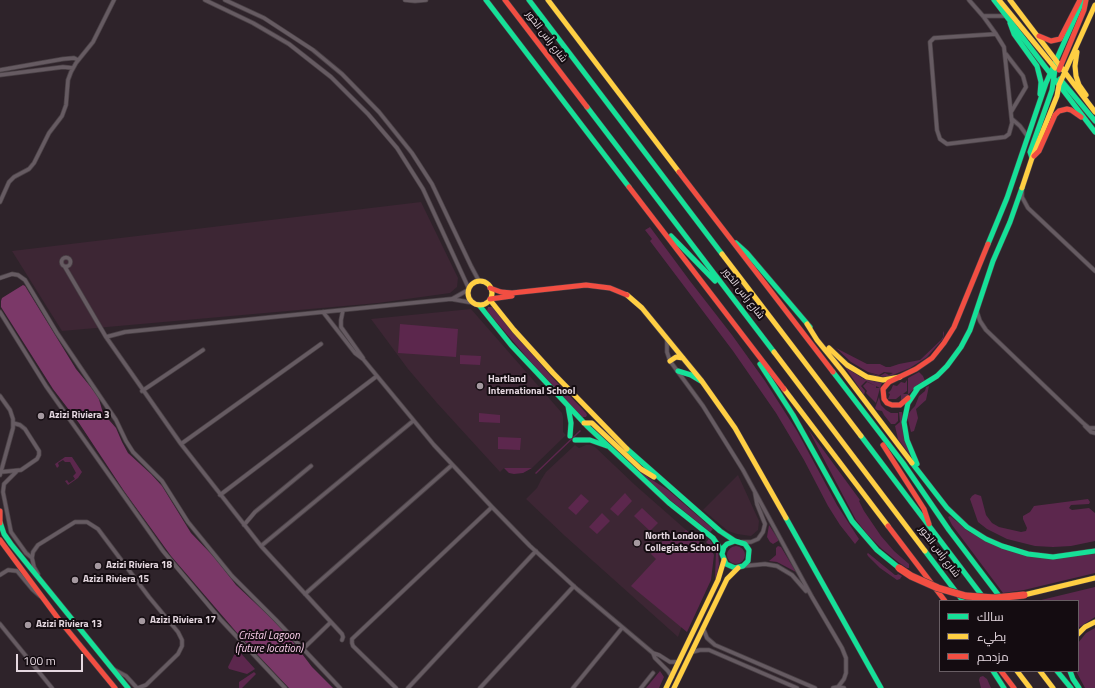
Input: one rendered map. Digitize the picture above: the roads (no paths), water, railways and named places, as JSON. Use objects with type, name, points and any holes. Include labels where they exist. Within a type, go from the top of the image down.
[{"type":"main road","points":[[486,0],[944,600]]},
{"type":"main road","name":"شارع رأس الخور","points":[[505,0],[962,600]]},
{"type":"main road","name":"شارع رأس الخور","points":[[529,0],[985,600]]},
{"type":"main road","points":[[548,0],[903,464],[949,530],[1002,600]]},
{"type":"main road","points":[[994,0],[1007,17],[1057,73],[1095,112]]},
{"type":"main road","points":[[999,0],[1095,121]]},
{"type":"main road","points":[[1010,0],[1036,35],[1057,73],[1085,119],[1095,132]]},
{"type":"main road","points":[[1032,158],[1030,152],[1057,73],[1084,10],[1083,0]]},
{"type":"main road","points":[[1036,35],[1044,40],[1057,41],[1060,39],[1083,0]]},
{"type":"main road","points":[[1095,5],[1078,45],[1075,63],[1076,76],[1079,85],[1092,104],[1095,112]]},
{"type":"main road","points":[[1007,17],[1014,34],[1037,66],[1041,82],[1040,99],[1005,206],[975,274],[954,327],[932,358],[922,366],[887,383],[883,389],[884,399],[889,404],[894,406],[903,403],[918,388],[937,376],[952,360],[966,339],[977,312],[993,261],[1022,190],[1032,158],[1039,151],[1055,115],[1059,111],[1071,110],[1085,119]]},
{"type":"main road","points":[[1040,99],[1078,45]]},
{"type":"main road","points":[[646,210],[738,305]]},
{"type":"main road","points":[[731,240],[748,252],[807,324],[837,356],[857,372],[867,377],[878,380],[900,377]]},
{"type":"main road","points":[[476,304],[486,303],[490,299],[492,292],[486,283],[479,282],[473,284],[469,289],[469,298],[568,405],[591,421],[647,474],[657,478],[720,531],[747,547],[750,554],[748,561],[732,573],[727,579],[674,688]]},
{"type":"main road","points":[[490,288],[501,292],[512,293],[586,285],[596,286],[617,290],[628,295],[642,308],[684,358],[735,428],[881,688]]},
{"type":"main road","points":[[490,299],[586,289],[610,291],[631,298]]},
{"type":"main road","points":[[490,299],[519,336],[591,421],[610,447],[671,505],[713,538],[722,551],[724,560],[730,567],[741,567]]},
{"type":"main road","points":[[807,324],[940,499],[957,519],[986,540],[1015,551],[1053,557],[1095,551]]},
{"type":"main road","points":[[754,349],[761,365],[793,415],[852,521],[874,547],[899,568],[924,583],[952,593],[966,596],[995,598],[1024,595],[1095,578]]},
{"type":"main road","points":[[670,361],[676,357],[684,358]]},
{"type":"main road","points":[[678,371],[691,375],[704,384]]},
{"type":"main road","points":[[918,388],[906,408],[904,422],[906,434],[915,461],[940,499]]},
{"type":"main road","points":[[850,395],[859,412],[892,459],[924,509],[929,526]]},
{"type":"main road","points":[[568,405],[571,418],[572,438],[590,440],[610,447]]},
{"type":"main road","points":[[0,511],[0,523],[7,539],[111,669],[128,688]]},
{"type":"main road","points":[[0,540],[42,598],[115,688]]},
{"type":"main road","points":[[722,551],[727,544],[738,541]]},
{"type":"main road","points":[[666,688],[718,580],[724,560]]},
{"type":"main road","points":[[1079,633],[1085,627],[1095,622]]},
{"type":"main road","points":[[994,672],[1004,688]]},
{"type":"main road","points":[[1002,672],[1014,688]]},
{"type":"main road","points":[[1018,672],[1030,688]]},
{"type":"main road","points":[[1041,672],[1053,688]]},
{"type":"main road","points":[[1058,672],[1071,688]]},
{"type":"main road","points":[[1070,672],[1079,688]]},
{"type":"street","points":[[0,202],[9,182],[14,177],[26,171],[34,163],[49,133],[62,116],[66,105],[68,80],[73,68],[93,42],[114,0]]},
{"type":"street","points":[[106,337],[125,332],[451,299],[462,295],[469,289],[420,184],[397,148],[368,114],[331,77],[289,44],[248,20],[205,0]]},
{"type":"street","points":[[225,0],[264,18],[314,50],[346,78],[380,112],[409,149],[432,184],[479,282]]},
{"type":"street","points":[[405,0],[426,0]]},
{"type":"street","points":[[969,0],[983,16],[996,34],[1004,47],[1012,123],[1009,134],[1006,137],[947,144],[940,139],[937,130],[930,42],[934,38],[996,34]]},
{"type":"street","points":[[983,16],[1007,17]]},
{"type":"street","points":[[1005,53],[1023,76],[1025,81],[1025,91],[1011,112]]},
{"type":"street","points":[[0,75],[6,72],[62,59],[70,58],[78,60]]},
{"type":"street","points":[[0,70],[6,72],[62,66],[73,68]]},
{"type":"street","points":[[1012,119],[1020,126],[1028,137]]},
{"type":"street","points":[[1022,190],[1022,197],[1028,208],[1095,271]]},
{"type":"street","points":[[65,267],[106,337],[180,444],[261,546],[343,635],[342,640]]},
{"type":"street","points":[[0,278],[12,274],[18,275],[25,280],[53,328],[116,420],[129,446],[162,481],[188,522],[232,576],[340,688]]},
{"type":"street","points":[[451,299],[476,304]]},
{"type":"street","points":[[343,310],[341,327],[363,360],[413,421],[492,507],[536,551],[622,628],[653,653],[670,662],[676,663],[680,661]]},
{"type":"street","points":[[0,312],[46,386],[163,552],[221,620],[285,688]]},
{"type":"street","points":[[323,312],[363,360]]},
{"type":"street","points":[[977,312],[984,328],[1089,431],[1095,433]]},
{"type":"street","points":[[667,339],[667,352],[670,361],[703,406],[743,470],[812,597],[842,648],[846,658],[847,668],[846,676],[838,687]]},
{"type":"street","points":[[180,444],[321,344]]},
{"type":"street","points":[[142,391],[203,350]]},
{"type":"street","points":[[220,495],[376,376]]},
{"type":"street","points":[[0,395],[10,410],[13,423],[12,437],[1,474],[22,469],[37,459],[39,454],[25,429],[20,425],[13,423]]},
{"type":"street","points":[[261,546],[413,421]]},
{"type":"street","points":[[1082,424],[1089,428],[1095,428]]},
{"type":"street","points":[[305,594],[452,465]]},
{"type":"street","points":[[244,525],[255,512],[311,466]]},
{"type":"street","points":[[17,471],[4,484],[3,492],[11,532],[26,553],[32,558]]},
{"type":"street","points":[[738,541],[751,542],[758,539],[763,532],[763,519],[756,501],[755,492]]},
{"type":"street","points":[[396,688],[353,646],[352,639],[492,507]]},
{"type":"street","points":[[48,590],[34,566],[32,558],[33,552],[38,545],[72,524],[84,521],[93,524],[180,634],[182,640],[182,646],[178,654],[146,685],[138,688],[123,674],[111,669]]},
{"type":"street","points":[[408,688],[536,551]]},
{"type":"street","points":[[741,567],[765,564],[782,569],[796,579],[812,597]]},
{"type":"street","points":[[0,576],[8,570],[17,571],[32,589],[42,598]]},
{"type":"street","points":[[480,688],[574,586]]},
{"type":"street","points":[[303,649],[331,622]]},
{"type":"street","points":[[0,624],[52,688]]},
{"type":"street","points":[[573,688],[622,628]]},
{"type":"street","points":[[703,628],[707,638],[715,645],[815,688]]},
{"type":"street","points":[[692,652],[709,650],[797,688]]},
{"type":"street","points":[[653,653],[655,658],[672,676]]},
{"type":"street","points":[[640,688],[653,673]]},
{"type":"street","points":[[833,688],[844,688]]},
{"type":"water","name":"Cristal Lagoon (future location)","points":[[23,285],[76,369],[98,396],[103,413],[116,428],[128,453],[162,486],[191,533],[216,559],[236,585],[284,630],[312,667],[333,688],[289,688],[238,634],[171,556],[124,491],[79,423],[53,389],[1,307],[2,298]]},
{"type":"place","name":"Hartland International School","points":[[480,386]]},
{"type":"place","name":"Azizi Riviera 3","points":[[41,416]]},
{"type":"place","name":"North London Collegiate School","points":[[637,543]]},
{"type":"place","name":"Azizi Riviera 18","points":[[98,566]]},
{"type":"place","name":"Azizi Riviera 15","points":[[75,580]]},
{"type":"place","name":"Azizi Riviera 17","points":[[142,621]]},
{"type":"place","name":"Azizi Riviera 13","points":[[28,625]]}]
